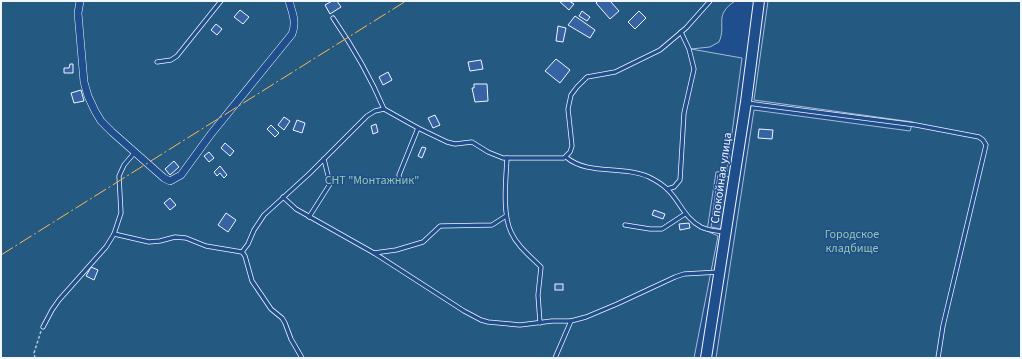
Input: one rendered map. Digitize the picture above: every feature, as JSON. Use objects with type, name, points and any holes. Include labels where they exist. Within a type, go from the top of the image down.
[{"type":"street","points":[[80,1],[78,13],[81,56],[84,82],[88,96],[101,121],[164,178],[170,181],[181,175],[211,134],[292,34],[295,28],[295,22],[289,1]]},
{"type":"street","name":"Спокойная улица","points":[[706,358],[746,102],[759,1]]},
{"type":"lane","points":[[157,62],[171,60],[177,56],[221,1]]},
{"type":"lane","points":[[333,18],[358,55],[384,109],[442,140],[455,144],[472,142],[495,155],[507,158],[560,159],[566,157],[572,146],[568,119],[569,102],[577,87],[587,77],[615,72],[660,50],[681,32],[710,1]]},
{"type":"lane","points":[[667,189],[674,187],[680,180],[684,113],[694,69],[689,49],[681,32]]},
{"type":"lane","points":[[746,102],[916,125],[979,137],[984,140],[986,145],[943,326],[938,358]]},
{"type":"lane","points":[[242,252],[264,214],[324,159],[367,116],[375,111],[384,109]]},
{"type":"lane","points":[[400,182],[399,175],[418,128]]},
{"type":"lane","points":[[43,327],[59,300],[106,247],[114,234],[121,213],[119,176],[124,165],[135,152]]},
{"type":"lane","points":[[566,157],[574,163],[583,166],[640,174],[660,183],[667,189],[688,218],[710,230],[726,232]]},
{"type":"lane","points":[[507,158],[506,216],[511,232],[523,249],[541,267],[538,294],[540,323]]},
{"type":"lane","points":[[310,217],[330,184],[324,159]]},
{"type":"lane","points":[[283,197],[296,209],[374,253],[464,312],[488,322],[514,325],[557,320],[571,321],[582,319],[675,277],[684,274],[720,272]]},
{"type":"lane","points":[[625,225],[650,229],[662,229],[685,214]]},
{"type":"lane","points":[[374,253],[396,250],[423,242],[440,226],[492,225],[506,216]]},
{"type":"lane","points":[[114,234],[149,242],[175,237],[186,238],[212,248],[242,252],[245,256],[252,281],[271,309],[282,318],[291,339],[302,358]]},
{"type":"lane","points":[[555,358],[571,321]]},
{"type":"path","points":[[35,358],[34,353],[43,327]]},
{"type":"green space","name":"СНТ \"Монтажник\"","points":[[1,1],[735,1],[728,6],[722,16],[722,30],[719,42],[710,47],[691,49],[742,58],[727,171],[716,172],[707,231],[718,236],[694,358],[1,358]]},
{"type":"green space","name":"Городское кладбище","points":[[768,1],[1021,1],[1021,358],[716,358],[754,110],[910,131],[913,122],[754,100]]},
{"type":"shaded area","points":[[718,175],[729,177],[721,229],[711,227]]},
{"type":"building","points":[[332,1],[337,1],[341,7],[330,14],[325,5]]},
{"type":"building","points":[[559,1],[569,1],[574,4],[569,10]]},
{"type":"building","points":[[598,1],[610,1],[619,11],[610,19],[596,3]]},
{"type":"building","points":[[240,10],[249,17],[243,24],[234,17]]},
{"type":"building","points":[[582,11],[590,17],[587,21],[579,16]]},
{"type":"building","points":[[639,11],[646,18],[635,29],[628,22]]},
{"type":"building","points":[[575,16],[595,30],[590,38],[568,25]]},
{"type":"building","points":[[216,24],[222,29],[217,35],[211,30]]},
{"type":"building","points":[[558,26],[566,28],[563,42],[556,41]]},
{"type":"building","points":[[556,59],[570,70],[560,83],[545,71]]},
{"type":"building","points":[[481,60],[483,69],[470,71],[468,62]]},
{"type":"building","points":[[70,64],[73,64],[73,73],[64,73],[64,68],[69,68]]},
{"type":"building","points":[[388,72],[392,80],[383,85],[379,77]]},
{"type":"building","points":[[474,84],[487,84],[488,101],[475,102],[472,88],[474,88]]},
{"type":"building","points":[[81,90],[84,101],[74,103],[71,93]]},
{"type":"building","points":[[435,115],[440,125],[433,128],[428,118]]},
{"type":"building","points":[[284,117],[290,121],[284,130],[278,125]]},
{"type":"building","points":[[297,120],[305,123],[302,133],[293,130]]},
{"type":"building","points":[[376,124],[378,132],[373,134],[371,126]]},
{"type":"building","points":[[271,125],[279,133],[275,137],[267,129]]},
{"type":"building","points":[[759,129],[773,130],[772,139],[758,138]]},
{"type":"building","points":[[225,143],[234,151],[230,156],[221,148]]},
{"type":"building","points":[[422,147],[426,148],[422,158],[418,156]]},
{"type":"building","points":[[209,152],[214,158],[209,162],[204,156]]},
{"type":"building","points":[[174,161],[179,167],[170,175],[165,169]]},
{"type":"building","points":[[220,166],[227,175],[224,178],[220,173],[217,176],[214,172]]},
{"type":"building","points":[[170,198],[176,205],[170,210],[164,203]]},
{"type":"building","points":[[654,210],[665,214],[663,219],[652,215]]},
{"type":"building","points":[[226,213],[236,220],[228,232],[218,225]]},
{"type":"building","points":[[689,223],[690,228],[680,230],[679,224]]},
{"type":"building","points":[[91,267],[98,270],[94,280],[86,276]]},
{"type":"building","points":[[555,284],[563,284],[563,290],[555,290]]},
{"type":"power","points":[[1,255],[406,1]]}]
